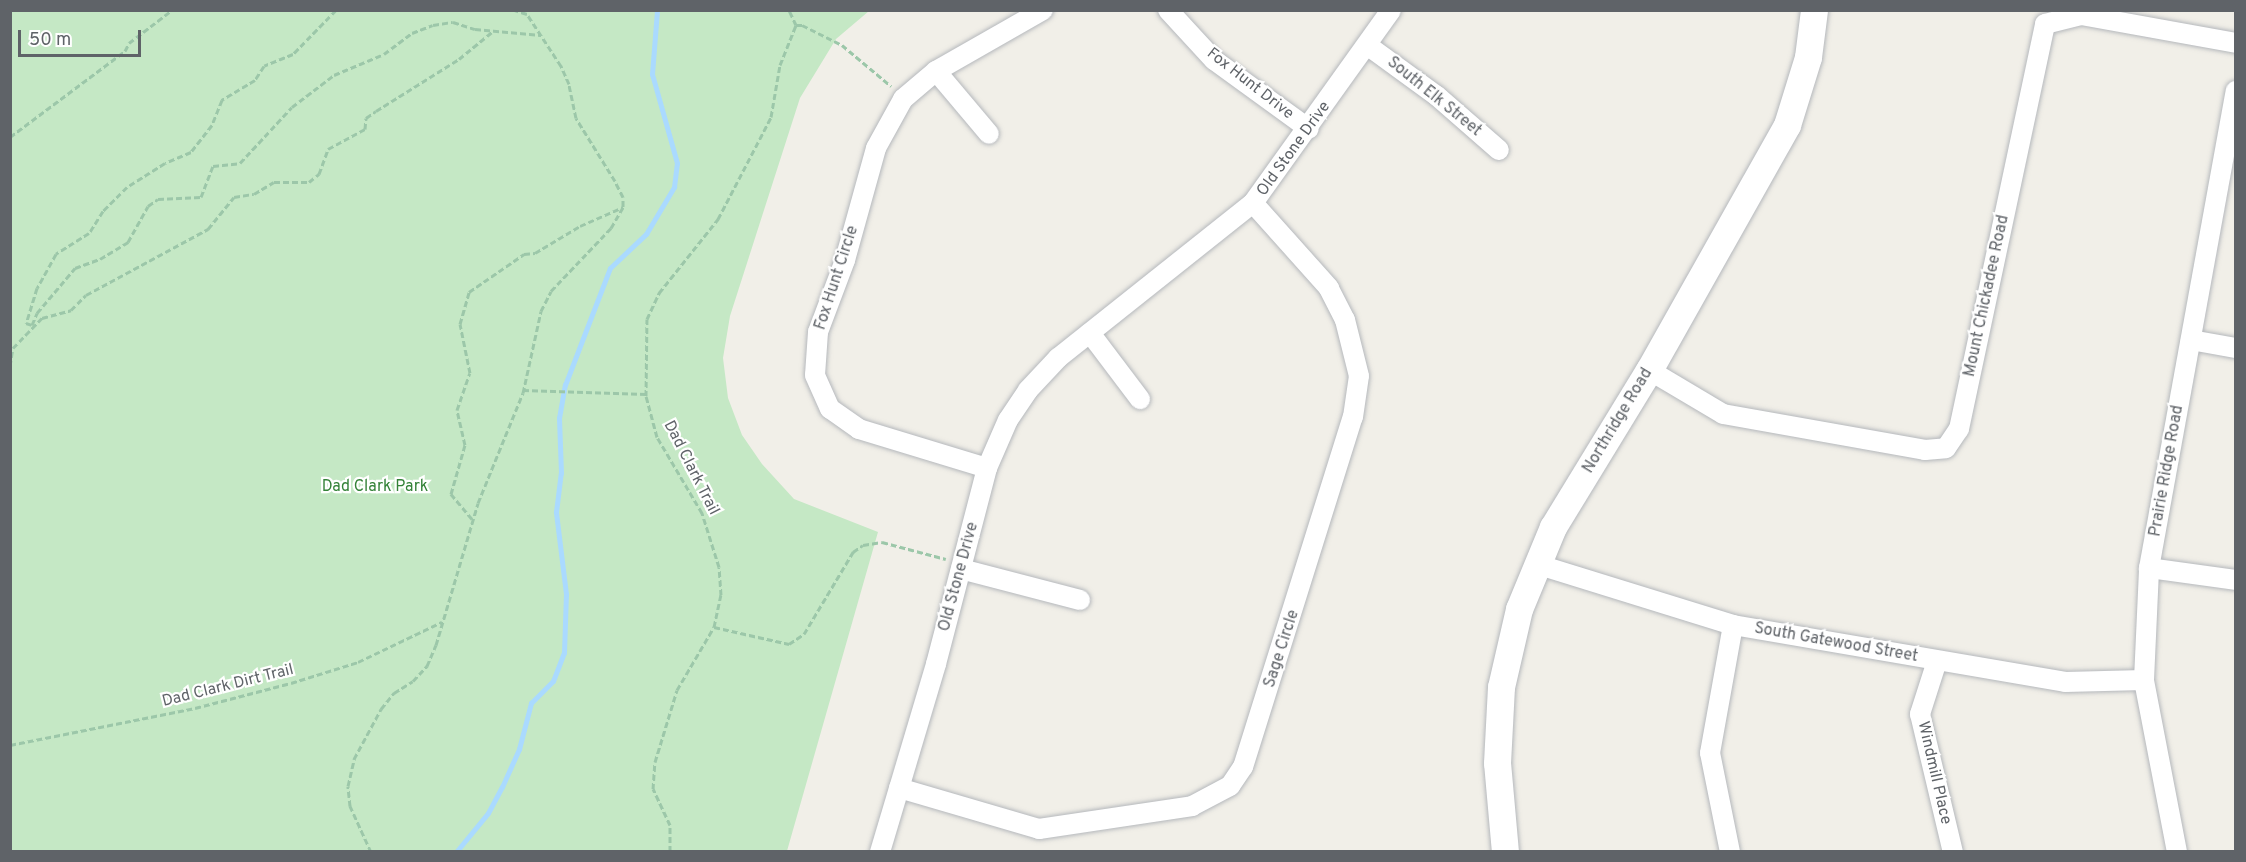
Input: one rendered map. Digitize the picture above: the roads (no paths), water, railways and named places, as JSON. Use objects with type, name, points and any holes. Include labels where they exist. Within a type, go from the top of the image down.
[{"type":"street","points":[[990,134],[936,71],[1043,10]]},
{"type":"street","name":"Fox Hunt Drive","points":[[1167,10],[1214,60],[1309,129]]},
{"type":"street","name":"Old Stone Drive","points":[[880,852],[962,566],[987,468],[1008,420],[1028,390],[1089,333],[1253,203],[1309,129],[1390,10]]},
{"type":"street","name":"Northridge Road","points":[[1505,852],[1497,763],[1502,687],[1519,609],[1536,564],[1554,527],[1649,370],[1787,125],[1808,57],[1814,10]]},
{"type":"street","name":"Mount Chickadee Road","points":[[1649,370],[1723,414],[1925,450],[1946,448],[1959,429],[2045,24],[2081,15],[2235,43]]},
{"type":"street","name":"South Elk Street","points":[[1367,45],[1437,96],[1499,150]]},
{"type":"street","name":"Fox Hunt Circle","points":[[936,71],[903,99],[876,148],[845,260],[818,332],[815,375],[830,409],[859,429],[987,468]]},
{"type":"street","name":"Prairie Ridge Road","points":[[2177,852],[2144,680],[2149,568],[2231,134],[2235,91]]},
{"type":"street","name":"Sage Circle","points":[[899,788],[1039,829],[1192,806],[1230,786],[1244,767],[1353,417],[1359,376],[1345,320],[1329,288],[1253,203]]},
{"type":"street","points":[[1089,333],[1140,399]]},
{"type":"street","points":[[2191,340],[2235,348]]},
{"type":"street","name":"South Gatewood Street","points":[[1536,564],[1733,625],[2065,681],[2144,680]]},
{"type":"street","points":[[962,566],[1080,600]]},
{"type":"street","points":[[2149,568],[2235,580]]},
{"type":"street","points":[[1730,852],[1710,753],[1733,625]]},
{"type":"street","name":"Windmill Place","points":[[1937,661],[1920,714],[1953,852]]},
{"type":"waterway","points":[[456,852],[488,813],[519,749],[531,703],[553,681],[564,653],[566,594],[556,512],[561,473],[559,418],[565,385],[610,268],[646,234],[674,187],[677,163],[652,74],[657,10]]},
{"type":"park label","name":"Dad Clark Park","points":[[375,487]]}]
